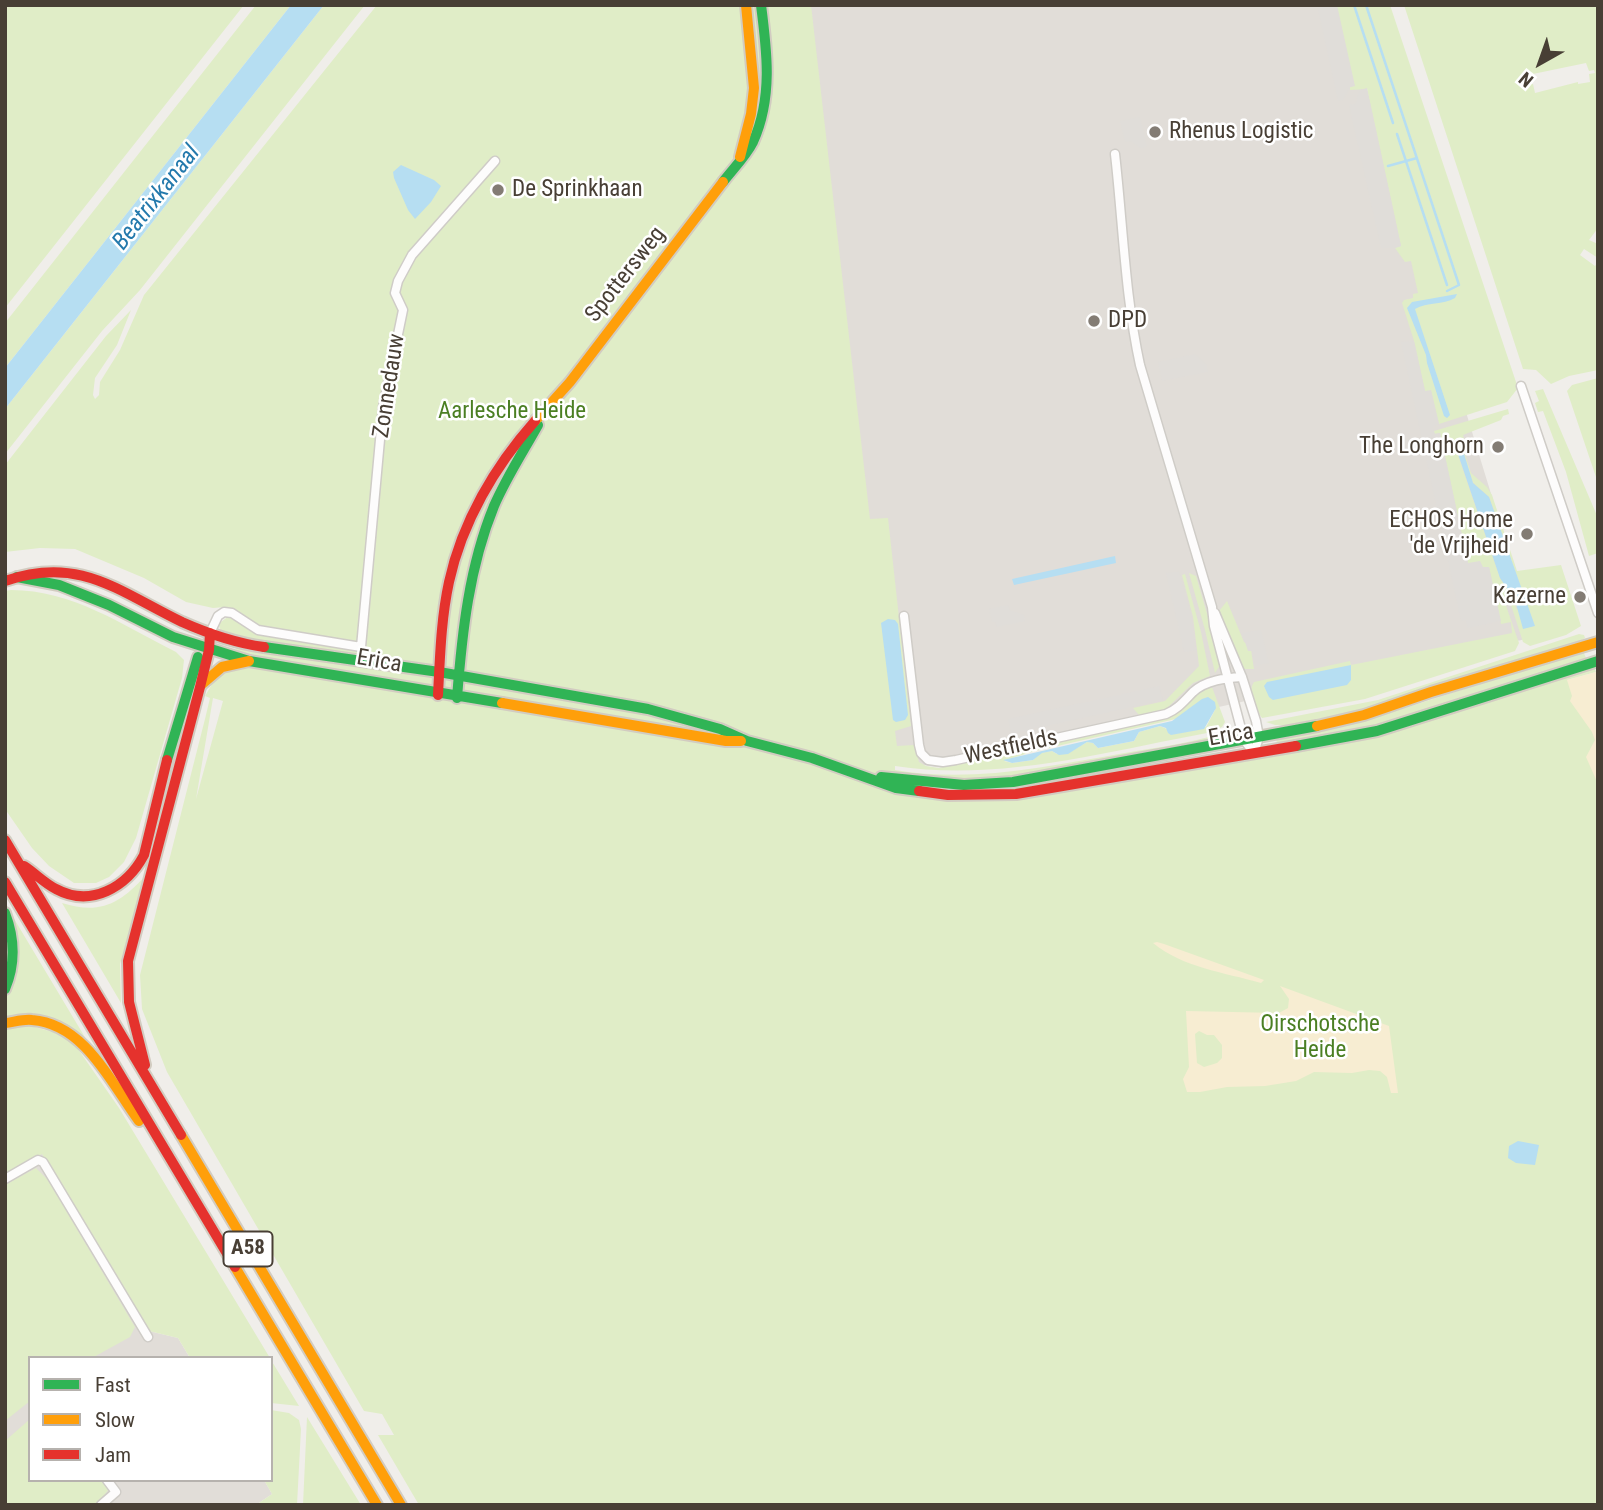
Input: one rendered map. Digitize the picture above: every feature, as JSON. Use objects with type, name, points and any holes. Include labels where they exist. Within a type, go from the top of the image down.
[{"type":"main road","name":"Spottersweg","points":[[739,160],[751,114],[754,88],[746,5]]},
{"type":"main road","name":"Spottersweg","points":[[438,695],[449,581],[467,525],[499,466],[544,413],[752,144],[768,93],[769,73],[761,5]]},
{"type":"main road","name":"Spottersweg","points":[[457,698],[469,600],[482,541],[494,507],[544,413]]},
{"type":"main road","name":"Erica","points":[[5,580],[46,571],[85,575],[108,583],[183,622],[236,643],[282,652],[439,672],[648,709],[865,775],[896,788],[969,796],[1016,794],[1377,731],[1598,660]]},
{"type":"main road","name":"Erica","points":[[17,577],[59,585],[109,605],[173,637],[249,661],[438,695],[726,741],[747,741]]},
{"type":"main road","points":[[205,649],[209,633]]},
{"type":"main road","name":"Erica","points":[[865,775],[923,783],[984,785],[1013,782],[1364,715],[1598,642]]},
{"type":"main road","name":"A58","points":[[151,1086],[128,1010],[128,961],[200,687],[205,649]]},
{"type":"main road","name":"A58","points":[[18,861],[54,888],[76,896],[95,895],[111,890],[135,870],[144,854],[165,770],[205,649]]},
{"type":"main road","points":[[200,687],[221,666],[249,661]]},
{"type":"main road","name":"A58","points":[[5,840],[401,1505]]},
{"type":"main road","name":"A58","points":[[5,882],[377,1505]]},
{"type":"main road","points":[[5,913],[15,953],[12,972],[5,989]]},
{"type":"main road","name":"A58","points":[[5,1023],[33,1019],[48,1022],[74,1035],[94,1055],[126,1105],[174,1166]]},
{"type":"street","points":[[1115,154],[1133,336],[1140,367],[1212,607],[1242,677],[1259,737],[1254,753]]},
{"type":"street","name":"Zonnedauw","points":[[361,647],[383,407],[403,310],[396,293],[398,281],[412,255],[495,161]]},
{"type":"street","points":[[1521,386],[1598,613]]},
{"type":"street","points":[[1212,607],[1214,626],[1244,740],[1254,753]]},
{"type":"street","name":"Erica","points":[[209,633],[218,616],[224,612],[232,612],[258,630],[361,647]]},
{"type":"street","name":"Westfields","points":[[904,616],[919,745],[928,760],[956,760],[1166,714],[1174,711],[1202,685],[1242,677]]},
{"type":"street","points":[[5,1179],[38,1160],[43,1162],[148,1337]]},
{"type":"street","points":[[101,1505],[116,1492],[108,1482]]},
{"type":"shaded area","points":[[790,5],[1341,5],[1535,637],[943,768],[890,760]]},
{"type":"shaded area","points":[[1317,5],[1337,5],[1355,86],[1350,87],[1343,100],[1338,101]]},
{"type":"shaded area","points":[[1367,88],[1401,246],[1395,248],[1381,248],[1349,105],[1355,104],[1360,90]]},
{"type":"shaded area","points":[[1140,117],[1147,146],[1141,148],[1130,141],[1125,142],[1120,121]]},
{"type":"shaded area","points":[[1414,341],[1425,391],[1431,390],[1439,424],[1433,426],[1434,431],[1435,434],[1440,433],[1468,563],[1480,561],[1483,567],[1489,567],[1501,621],[1468,628],[1466,620],[1461,621],[1401,342]]},
{"type":"shaded area","points":[[1195,354],[1207,365],[1208,372],[1162,381],[1158,362]]},
{"type":"shaded area","points":[[1179,571],[1191,614],[1196,650],[1184,652],[1166,573]]},
{"type":"shaded area","points":[[1008,605],[1010,610],[1024,615],[1025,621],[997,627],[995,622],[992,622],[989,609]]},
{"type":"shaded area","points":[[1261,630],[1269,663],[1255,666],[1252,651],[1248,651],[1242,633]]},
{"type":"shaded area","points":[[1159,686],[1163,700],[1011,734],[1008,719]]},
{"type":"shaded area","points":[[42,1153],[149,1331],[178,1338],[189,1356],[28,1356],[28,1482],[265,1482],[272,1494],[256,1505],[5,1505],[5,1174]]},
{"type":"green space","points":[[5,5],[244,5],[5,308]]},
{"type":"green space","points":[[256,5],[291,5],[5,368],[5,323]]},
{"type":"green space","points":[[324,5],[365,5],[140,290],[102,331],[5,454],[5,409]]},
{"type":"green space","name":"Aarlesche Heide","points":[[377,5],[811,5],[870,519],[888,518],[911,726],[895,731],[897,746],[914,745],[919,762],[939,768],[1168,718],[1194,696],[1212,687],[1225,722],[1222,727],[1207,733],[1051,763],[973,770],[895,766],[895,770],[952,775],[1007,772],[1178,744],[1235,728],[1227,739],[1001,780],[922,780],[897,790],[960,799],[1335,742],[1594,667],[1596,672],[1567,680],[1598,687],[1598,1505],[419,1505],[378,1435],[394,1435],[382,1414],[364,1411],[167,1072],[142,1009],[140,975],[210,698],[205,696],[215,679],[231,669],[239,638],[222,633],[218,624],[229,616],[242,623],[244,616],[225,607],[213,608],[186,602],[144,578],[75,549],[40,548],[5,552],[5,465],[106,336],[131,310],[117,345],[95,378],[93,395],[95,399],[99,395],[100,382],[120,350],[144,295]],"holes":[[[213,698],[223,701],[196,799]],[[1215,710],[1206,727],[1167,729],[1160,726],[1139,732],[1134,741],[1098,748],[1087,742],[1070,752],[1057,754],[1052,751],[1040,753],[1033,760],[1012,763],[1004,761],[1031,752]]]},
{"type":"green space","points":[[1335,5],[1390,5],[1518,388],[1507,402],[1439,424],[1431,391],[1425,391],[1402,303],[1418,293],[1411,261],[1405,262],[1395,248],[1401,246],[1367,89],[1350,90],[1350,87],[1354,86]]},
{"type":"green space","points":[[1404,5],[1598,5],[1598,228],[1589,240],[1598,244],[1598,258],[1584,249],[1580,255],[1595,266],[1598,262],[1598,370],[1569,376],[1551,384],[1536,370],[1523,369]],"holes":[[[1586,63],[1589,71],[1594,70],[1595,73],[1589,74],[1590,82],[1578,82],[1535,93],[1533,84],[1529,84],[1528,75]]]},
{"type":"green space","points":[[1598,378],[1598,483],[1567,391],[1572,385]]},
{"type":"green space","points":[[1543,389],[1598,518],[1598,553],[1589,556],[1566,472],[1543,411],[1538,412],[1535,403],[1539,401],[1535,391]]},
{"type":"green space","points":[[1508,409],[1509,414],[1501,420],[1463,435],[1471,473],[1492,495],[1517,571],[1561,565],[1581,626],[1566,635],[1530,646],[1523,642],[1511,598],[1504,600],[1519,643],[1515,651],[1365,699],[1262,718],[1252,700],[1254,682],[1350,661],[1351,665],[1512,633],[1511,622],[1501,624],[1489,567],[1483,568],[1468,563],[1440,433],[1434,434],[1434,431]],"holes":[[[1457,452],[1464,454],[1473,483],[1489,497],[1534,626],[1516,608],[1515,600],[1500,578]]]},
{"type":"green space","points":[[1189,573],[1196,576],[1220,658],[1220,665],[1215,673],[1205,630]]},
{"type":"green space","points":[[1185,574],[1210,676],[1193,683],[1166,709],[1139,715],[1133,708],[1165,701],[1199,666],[1193,617],[1182,575]]},
{"type":"green space","points":[[5,591],[34,592],[76,602],[176,652],[184,660],[182,678],[136,838],[124,862],[109,877],[96,883],[74,883],[49,866],[32,848],[5,809]]},
{"type":"green space","points":[[1227,601],[1244,642],[1251,650],[1254,669],[1245,669],[1238,662],[1219,611]]},
{"type":"green space","points":[[1579,634],[1585,638],[1364,710],[1286,725],[1266,722],[1378,700]]},
{"type":"green space","points":[[1583,651],[1586,658],[1407,715],[1372,729],[1277,744],[1276,737],[1386,714]]},
{"type":"green space","points":[[145,876],[120,964],[121,1003],[62,903],[87,908],[108,904],[127,894]]},
{"type":"green space","points":[[10,912],[89,1044],[75,1033],[5,1019],[5,996],[9,988]]},
{"type":"green space","points":[[27,1025],[53,1032],[78,1049],[119,1108],[269,1356],[189,1356],[178,1338],[149,1331],[42,1154],[5,1174],[5,1029]]},
{"type":"green space","points":[[36,1168],[48,1180],[135,1327],[130,1337],[96,1356],[28,1356],[28,1403],[5,1421],[5,1185]]},
{"type":"green space","points":[[273,1363],[299,1406],[273,1403]]},
{"type":"green space","points":[[273,1410],[289,1413],[299,1420],[301,1429],[297,1505],[256,1505],[272,1494],[265,1482],[273,1482]]},
{"type":"green space","points":[[307,1417],[361,1505],[303,1505]]},
{"type":"green space","points":[[28,1421],[28,1482],[115,1482],[94,1504],[5,1505],[5,1441]]},
{"type":"sand","points":[[1596,672],[1598,784],[1586,757],[1595,740],[1570,701],[1572,696],[1567,680]]},
{"type":"sand","points":[[1157,942],[1264,980],[1261,983],[1191,964],[1153,943]]},
{"type":"sand","points":[[1280,986],[1389,1026],[1398,1093],[1391,1093],[1387,1077],[1380,1071],[1369,1070],[1352,1073],[1314,1072],[1296,1081],[1265,1086],[1187,1092],[1183,1079],[1189,1067],[1186,1011],[1279,1013],[1288,1008],[1289,999]],"holes":[[[1199,1031],[1214,1035],[1222,1045],[1222,1058],[1217,1063],[1204,1067],[1197,1063],[1195,1034]]]},
{"type":"water","name":"Beatrixkanaal","points":[[291,5],[324,5],[5,409],[5,368]]},
{"type":"water","points":[[401,165],[441,186],[415,219],[408,210],[394,178],[393,172]]},
{"type":"water","points":[[1457,294],[1450,300],[1415,309],[1450,415],[1447,418],[1444,416],[1426,355],[1407,308],[1412,302]]},
{"type":"water","points":[[1457,451],[1464,454],[1473,483],[1489,497],[1535,626],[1523,629],[1515,600],[1500,578]]},
{"type":"water","points":[[1115,556],[1116,563],[1014,585],[1012,579]]},
{"type":"water","points":[[888,619],[895,620],[898,624],[908,715],[905,720],[896,722],[893,720],[881,623]]},
{"type":"water","points":[[1351,665],[1351,680],[1347,685],[1273,700],[1264,686],[1267,682]]},
{"type":"water","points":[[1208,697],[1215,702],[1216,708],[1204,729],[1171,735],[1166,728],[1160,726],[1139,732],[1134,741],[1098,748],[1087,742],[1068,754],[1059,755],[1052,751],[1042,753],[1033,760],[1012,763],[1003,760],[1172,721]]},
{"type":"water","points":[[1518,1141],[1539,1145],[1535,1165],[1516,1163],[1508,1158],[1509,1146]]},
{"type":"waterway","points":[[1354,5],[1393,123]]},
{"type":"waterway","points":[[1366,5],[1459,285],[1447,291]]},
{"type":"waterway","points":[[1397,134],[1447,285]]},
{"type":"waterway","points":[[1388,166],[1417,158]]},
{"type":"traffic: fast","points":[[723,182],[753,142],[764,108],[767,74],[761,5]]},
{"type":"traffic: fast","points":[[457,698],[464,625],[485,529],[509,475],[538,425]]},
{"type":"traffic: fast","points":[[17,577],[59,585],[109,605],[173,637],[249,661],[502,703]]},
{"type":"traffic: fast","points":[[264,647],[439,672],[648,709],[720,729],[747,741],[812,758],[896,788],[919,791]]},
{"type":"traffic: fast","points":[[167,760],[198,657]]},
{"type":"traffic: fast","points":[[1296,746],[1377,731],[1598,661]]},
{"type":"traffic: fast","points":[[881,777],[964,785],[1013,782],[1317,726]]},
{"type":"traffic: fast","points":[[5,913],[13,951],[5,989]]},
{"type":"traffic: slow","points":[[740,157],[751,114],[754,88],[746,5]]},
{"type":"traffic: slow","points":[[535,421],[570,382],[723,182]]},
{"type":"traffic: slow","points":[[1317,726],[1364,715],[1598,642]]},
{"type":"traffic: slow","points":[[201,685],[222,667],[249,661]]},
{"type":"traffic: slow","points":[[502,703],[726,741],[741,741]]},
{"type":"traffic: slow","points":[[5,1023],[32,1020],[51,1024],[67,1032],[95,1058],[139,1121]]},
{"type":"traffic: slow","points":[[181,1135],[401,1505]]},
{"type":"traffic: slow","points":[[235,1267],[377,1505]]},
{"type":"traffic: jam","points":[[438,695],[446,596],[462,538],[494,476],[535,421]]},
{"type":"traffic: jam","points":[[5,581],[31,574],[77,574],[97,580],[202,630],[264,647]]},
{"type":"traffic: jam","points":[[145,1065],[129,1002],[128,961],[200,687],[209,650],[210,633]]},
{"type":"traffic: jam","points":[[919,791],[948,795],[1016,794],[1296,746]]},
{"type":"traffic: jam","points":[[24,866],[52,887],[69,894],[95,895],[118,885],[144,855],[167,760]]},
{"type":"traffic: jam","points":[[5,840],[181,1135]]},
{"type":"traffic: jam","points":[[5,882],[235,1267]]},
{"type":"place","name":"Rhenus Logistic","points":[[1155,132]]},
{"type":"place","name":"De Sprinkhaan","points":[[498,190]]},
{"type":"place","name":"DPD","points":[[1094,321]]},
{"type":"place","name":"The Longhorn","points":[[1498,447]]},
{"type":"place","name":"ECHOS Home 'de Vrijheid'","points":[[1527,534]]},
{"type":"place","name":"Kazerne","points":[[1580,597]]},
{"type":"park label","name":"Oirschotsche Heide","points":[[1320,1038]]}]
